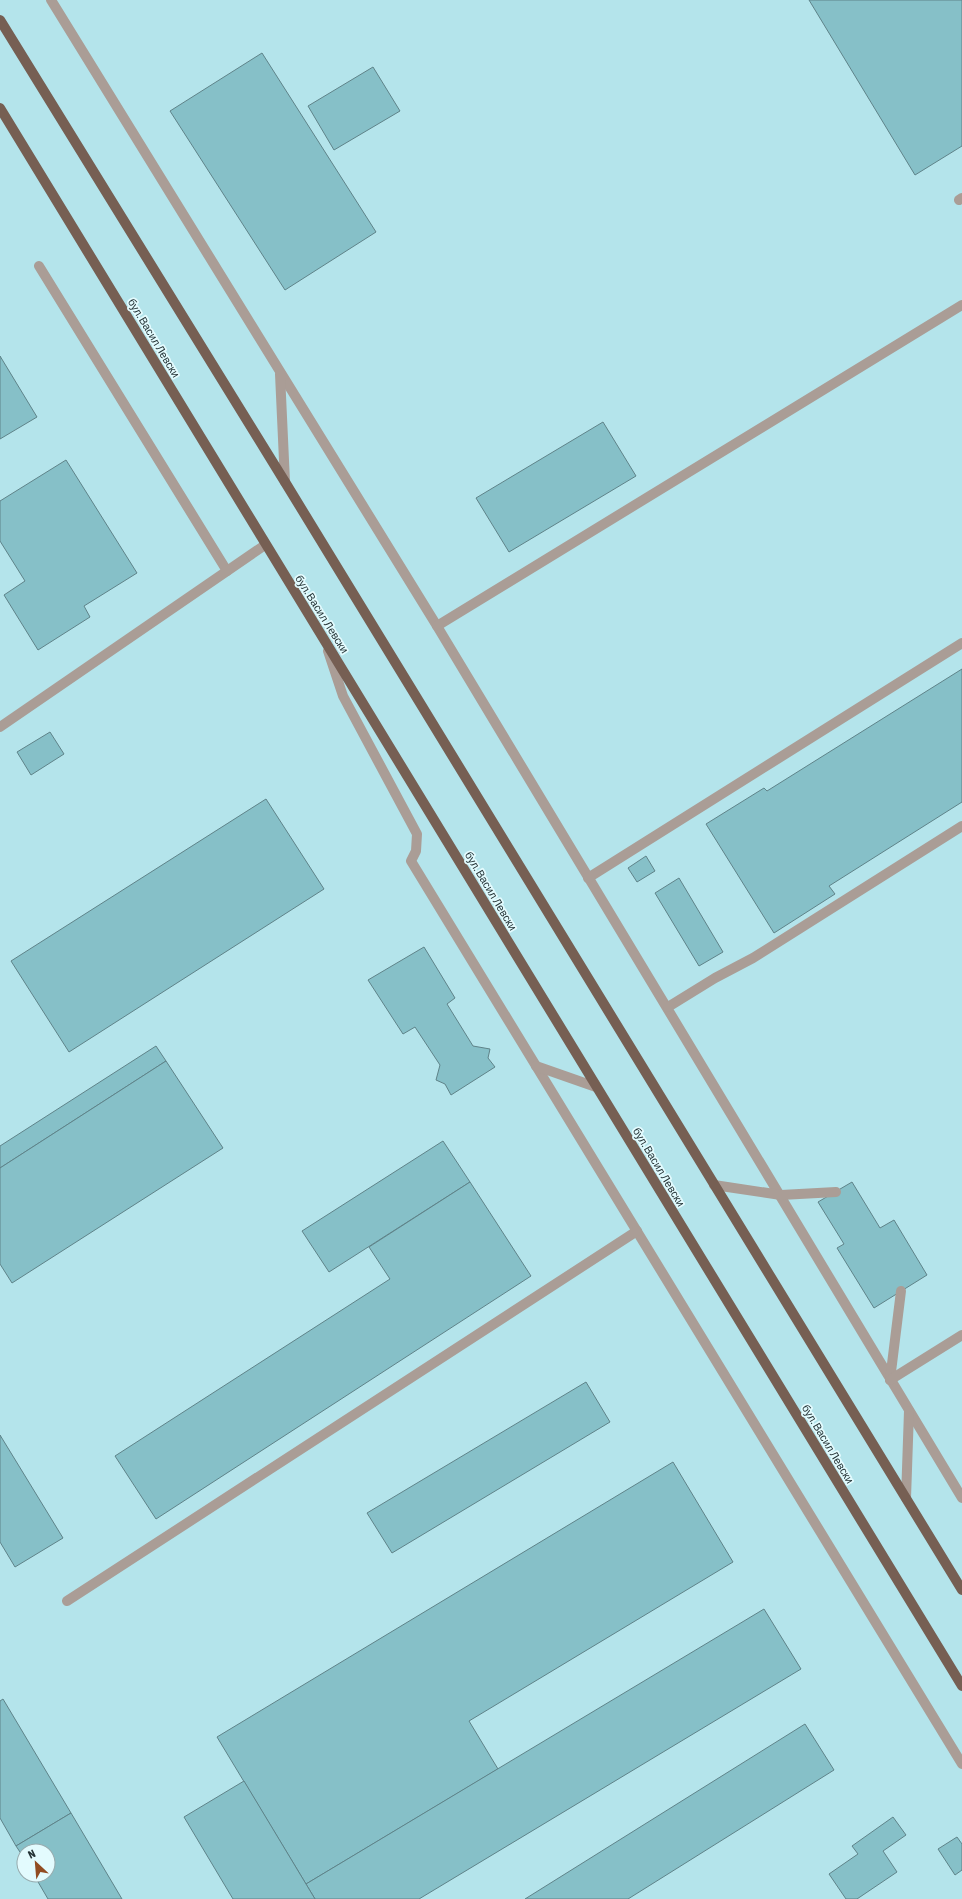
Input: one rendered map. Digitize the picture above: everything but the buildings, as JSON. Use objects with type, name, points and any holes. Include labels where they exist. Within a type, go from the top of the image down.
[{"type":"main road","points":[[0,20],[285,482],[962,1590]]},
{"type":"main road","name":"бул. Васил Левски","points":[[0,108],[265,545],[325,640],[962,1686]]},
{"type":"lane","points":[[51,0],[437,626],[588,878],[668,1007],[962,1498]]},
{"type":"lane","points":[[39,266],[227,571]]},
{"type":"lane","points":[[437,626],[962,305]]},
{"type":"lane","points":[[280,373],[285,482]]},
{"type":"lane","points":[[0,727],[265,545]]},
{"type":"lane","points":[[325,640],[343,696],[417,834],[416,850],[411,861],[962,1764]]},
{"type":"lane","points":[[588,878],[962,643]]},
{"type":"lane","points":[[668,1007],[715,978],[753,958],[962,826]]},
{"type":"lane","points":[[536,1066],[596,1087]]},
{"type":"lane","points":[[714,1185],[781,1195],[836,1192]]},
{"type":"lane","points":[[67,1601],[637,1231]]},
{"type":"lane","points":[[890,1380],[901,1291]]},
{"type":"lane","points":[[890,1380],[962,1335]]},
{"type":"lane","points":[[906,1498],[909,1411]]},
{"type":"shaded area","points":[[0,0],[962,0],[962,1899],[0,1899]]}]
